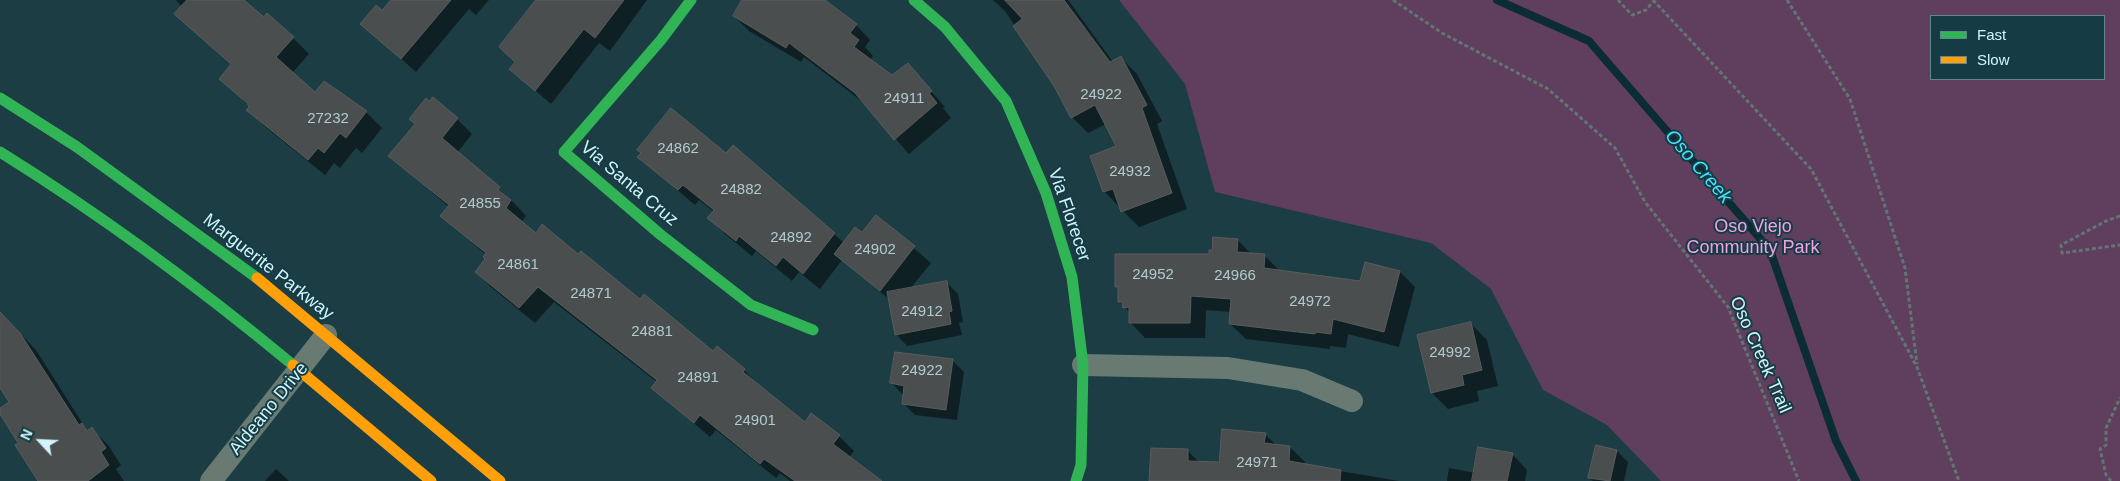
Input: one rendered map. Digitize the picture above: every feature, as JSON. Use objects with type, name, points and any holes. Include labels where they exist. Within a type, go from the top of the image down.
[{"type":"main road","name":"Via Santa Cruz","points":[[691,0],[661,40],[564,152],[661,235],[751,306],[814,330]]},
{"type":"main road","name":"Via Florecer","points":[[914,0],[945,27],[1006,101],[1046,193],[1072,277],[1083,365],[1081,465],[1076,481]]},
{"type":"main road","name":"Marguerite Parkway","points":[[0,98],[77,147],[238,263],[500,481]]},
{"type":"main road","points":[[0,152],[114,226],[212,300],[431,481]]},
{"type":"street","name":"Aldeano Drive","points":[[211,481],[299,372],[326,335]]},
{"type":"street","points":[[1083,365],[1228,368],[1302,380],[1352,401]]},
{"type":"path","name":"Oso Creek Trail","points":[[1393,0],[1442,33],[1548,89],[1615,148],[1645,202],[1728,307],[1799,481]]},
{"type":"path","points":[[1618,0],[1632,14],[1646,10],[1654,1],[1811,169],[1917,367],[1959,481]]},
{"type":"path","points":[[1787,0],[1850,99],[1905,268],[1917,367]]},
{"type":"path","points":[[2120,216],[2106,221],[2060,245],[2062,253],[2120,245]]},
{"type":"path","points":[[2111,481],[2106,475],[2100,449],[2106,445],[2106,428],[2120,398]]},
{"type":"green space","name":"Oso Viejo Community Park","points":[[1119,0],[2120,0],[2120,481],[1661,481],[1607,425],[1543,390],[1491,289],[1431,243],[1215,192],[1185,84]]},
{"type":"building","points":[[187,0],[244,0],[264,17],[267,13],[294,37],[276,57],[315,92],[324,81],[367,111],[346,138],[340,133],[324,153],[318,148],[308,160],[246,110],[249,107],[247,103],[219,79],[231,64],[174,14]]},
{"type":"building","points":[[391,0],[451,0],[401,59],[360,24],[376,5],[382,10]]},
{"type":"building","points":[[536,0],[624,0],[595,38],[584,29],[535,91],[509,69],[515,62],[499,47]]},
{"type":"building","points":[[742,0],[825,0],[857,24],[850,33],[859,40],[854,47],[892,75],[908,63],[932,91],[929,93],[937,103],[894,140],[855,93],[789,43],[786,48],[733,16]]},
{"type":"building","points":[[1005,0],[1064,0],[1110,62],[1121,56],[1147,105],[1142,108],[1172,193],[1121,212],[1113,189],[1103,192],[1090,156],[1116,146],[1095,105],[1071,118],[1054,86],[1013,26],[1022,19]]},
{"type":"building","points":[[433,97],[458,118],[442,138],[500,187],[498,190],[511,200],[506,208],[536,233],[542,224],[578,254],[581,251],[640,299],[644,294],[713,351],[717,346],[745,369],[743,372],[805,422],[811,413],[840,435],[833,444],[882,481],[795,481],[764,459],[760,464],[700,415],[694,423],[651,388],[657,380],[538,287],[519,308],[475,272],[485,259],[483,257],[486,253],[440,216],[449,205],[388,156],[415,124],[409,119],[426,98],[429,101]]},
{"type":"building","points":[[671,108],[726,153],[733,145],[835,233],[803,274],[783,257],[776,266],[739,236],[736,241],[707,218],[714,210],[683,185],[678,190],[637,157],[641,153],[637,150]]},
{"type":"building","points":[[876,215],[915,246],[880,291],[834,254],[855,227],[862,232]]},
{"type":"building","points":[[1213,237],[1238,239],[1237,252],[1265,254],[1264,268],[1360,281],[1365,262],[1400,271],[1384,332],[1333,319],[1331,334],[1316,332],[1315,334],[1229,324],[1231,299],[1191,296],[1190,323],[1129,323],[1129,307],[1123,308],[1122,302],[1118,302],[1118,287],[1115,287],[1115,254],[1209,254],[1209,250],[1212,250]]},
{"type":"building","points":[[947,281],[952,311],[949,312],[951,324],[895,335],[887,292]]},
{"type":"building","points":[[0,312],[20,333],[79,425],[82,423],[87,431],[92,427],[106,448],[101,452],[109,465],[88,481],[38,481],[15,445],[18,443],[0,414],[0,408],[9,402],[0,388]]},
{"type":"building","points":[[1471,322],[1482,370],[1462,375],[1464,385],[1431,393],[1417,335]]},
{"type":"building","points":[[895,352],[953,359],[946,410],[902,404],[904,386],[890,383]]},
{"type":"building","points":[[1222,429],[1266,433],[1264,443],[1290,446],[1289,461],[1341,470],[1340,481],[1149,481],[1151,448],[1188,449],[1188,461],[1219,462]]},
{"type":"building","points":[[1596,445],[1617,450],[1610,481],[1588,478]]},
{"type":"building","points":[[1478,447],[1513,453],[1507,481],[1472,481]]},
{"type":"waterway","name":"Oso Creek","points":[[1497,0],[1589,41],[1770,250],[1836,441],[1856,481]]},
{"type":"traffic: fast","points":[[691,0],[661,40],[564,152],[661,235],[751,305],[813,330]]},
{"type":"traffic: fast","points":[[914,0],[945,27],[1006,101],[1046,193],[1072,277],[1083,365],[1081,465],[1076,481]]},
{"type":"traffic: fast","points":[[0,98],[77,147],[257,278]]},
{"type":"traffic: fast","points":[[0,152],[113,227],[222,308],[293,365]]},
{"type":"traffic: slow","points":[[257,278],[500,481]]},
{"type":"traffic: slow","points":[[293,365],[431,481]]}]
